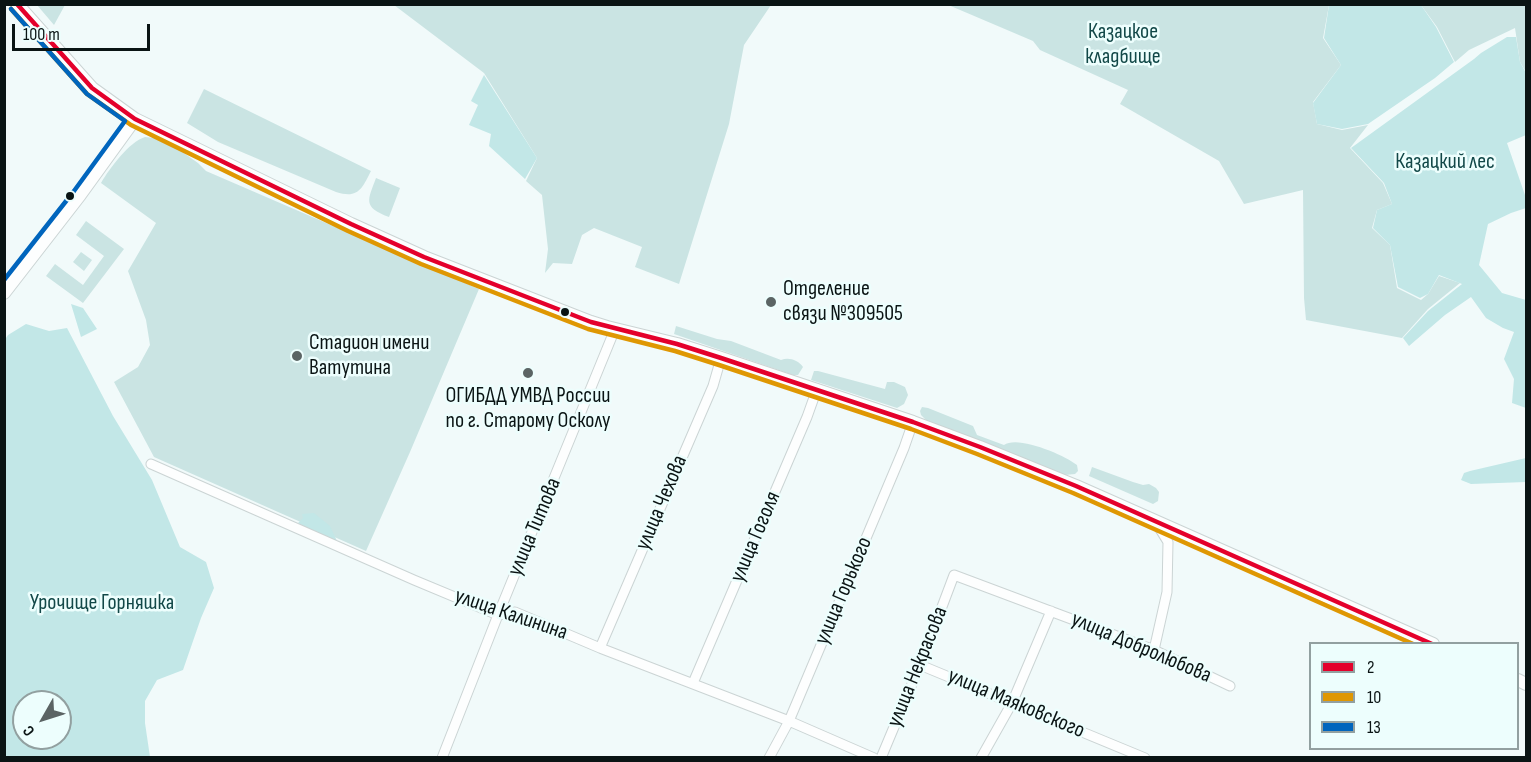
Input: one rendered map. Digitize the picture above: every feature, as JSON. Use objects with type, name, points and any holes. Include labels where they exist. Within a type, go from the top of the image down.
[{"type":"main road","points":[[17,4],[92,88],[135,119],[424,257],[591,322],[721,358],[817,389],[980,447],[1076,486],[1428,642]]},
{"type":"main road","points":[[4,293],[135,119]]},
{"type":"street","name":"улица Титова","points":[[442,758],[615,329]]},
{"type":"street","name":"улица Чехова","points":[[600,648],[713,386],[721,358]]},
{"type":"street","name":"улица Гоголя","points":[[693,683],[817,389]]},
{"type":"street","name":"улица Горького","points":[[769,758],[789,721],[913,422]]},
{"type":"street","name":"улица Калинина","points":[[151,464],[498,615],[515,612],[600,648],[789,721],[874,758]]},
{"type":"street","points":[[1154,650],[1167,592],[1168,542],[1155,521]]},
{"type":"street","name":"улица Добролюбова","points":[[954,575],[1154,650],[1230,686]]},
{"type":"street","name":"улица Некрасова","points":[[881,758],[954,575]]},
{"type":"street","name":"улица Добролюбова","points":[[981,758],[1012,703],[1051,611]]},
{"type":"street","name":"улица Маяковского","points":[[920,665],[1145,758]]},
{"type":"green space","name":"Казацкое кладбище","points":[[946,4],[1329,5],[1323,38],[1341,65],[1313,102],[1317,124],[1342,130],[1368,125],[1350,148],[1383,183],[1392,204],[1377,210],[1372,228],[1390,245],[1397,288],[1421,300],[1428,294],[1439,276],[1460,283],[1428,309],[1402,338],[1306,320],[1303,190],[1244,204],[1219,161],[1120,104],[1128,90],[1040,50],[1033,41]]},
{"type":"green space","points":[[37,5],[65,5],[54,25]]},
{"type":"green space","points":[[394,5],[771,5],[744,45],[729,124],[679,284],[635,267],[642,247],[594,228],[582,235],[572,264],[553,263],[545,273],[548,249],[542,195],[526,181],[537,158],[484,73]]},
{"type":"green space","name":"Казацкий лес","points":[[1329,5],[1421,5],[1436,27],[1454,62],[1435,78],[1368,124],[1342,129],[1317,124],[1313,103],[1341,65],[1324,38]]},
{"type":"green space","points":[[1421,5],[1526,5],[1526,72],[1520,62],[1515,28],[1469,50],[1455,62],[1437,27]]},
{"type":"green space","name":"Казацкий лес","points":[[1507,37],[1516,37],[1520,62],[1526,73],[1526,135],[1507,143],[1526,198],[1526,208],[1488,224],[1479,265],[1502,293],[1526,300],[1526,408],[1512,403],[1514,379],[1504,359],[1514,332],[1486,318],[1471,297],[1445,315],[1409,346],[1403,338],[1428,311],[1462,284],[1439,275],[1428,294],[1420,298],[1398,287],[1390,245],[1373,228],[1377,210],[1392,204],[1384,183],[1351,148],[1481,53]]},
{"type":"green space","points":[[484,75],[537,158],[525,179],[489,146],[491,134],[469,125],[478,105],[471,101]]},
{"type":"green space","points":[[204,89],[371,171],[365,183],[354,193],[343,194],[218,142],[187,123]]},
{"type":"green space","name":"Стадион имени Ватутина","points":[[145,137],[164,139],[206,171],[479,289],[366,551],[154,457],[114,382],[138,367],[150,345],[146,320],[128,271],[156,223],[101,183],[126,150]]},
{"type":"green space","points":[[376,178],[400,188],[389,217],[374,210],[369,202]]},
{"type":"green space","points":[[86,221],[124,249],[83,303],[46,276],[55,264],[83,285],[104,256],[76,235]]},
{"type":"green space","points":[[81,252],[92,260],[84,271],[73,262]]},
{"type":"green space","points":[[71,304],[83,308],[97,329],[81,337]]},
{"type":"green space","name":"Урочище Горняшка","points":[[26,324],[49,331],[67,328],[113,416],[152,480],[180,547],[206,562],[214,588],[183,670],[157,680],[145,701],[145,723],[150,757],[5,757],[4,341],[8,335]]},
{"type":"green space","points":[[676,326],[731,341],[781,360],[793,360],[803,367],[798,375],[793,375],[674,334]]},
{"type":"green space","points":[[814,371],[885,389],[887,382],[894,382],[905,387],[908,395],[904,404],[897,408],[811,380]]},
{"type":"green space","points":[[922,407],[973,426],[977,435],[1004,445],[1019,442],[1030,444],[1062,456],[1077,465],[1078,471],[1075,474],[1065,475],[927,421],[921,415]]},
{"type":"green space","points":[[1526,458],[1526,482],[1471,484],[1461,480],[1464,473]]},
{"type":"green space","points":[[1092,467],[1143,485],[1149,484],[1159,492],[1158,501],[1153,504],[1089,476]]},
{"type":"green space","points":[[314,513],[330,526],[337,541],[318,536],[298,523],[303,518],[302,514]]},
{"type":"transit line","name":"2","points":[[17,4],[92,88],[135,119],[351,224],[424,257],[591,322],[721,358],[913,422],[980,447],[1076,486],[1427,642]]},
{"type":"transit line","name":"10","points":[[11,9],[87,94],[131,125],[348,231],[421,264],[588,329],[675,351],[719,365],[911,429],[977,454],[1073,493],[1408,642]]},
{"type":"transit line","name":"13","points":[[4,280],[74,191],[125,121],[87,94],[11,9]]},
{"type":"place","name":"Отделение связи №309505","points":[[771,302]]},
{"type":"place","name":"Стадион имени Ватутина","points":[[297,356]]},
{"type":"place","name":"ОГИБДД УМВД России по г. Старому Осколу","points":[[528,373]]}]
